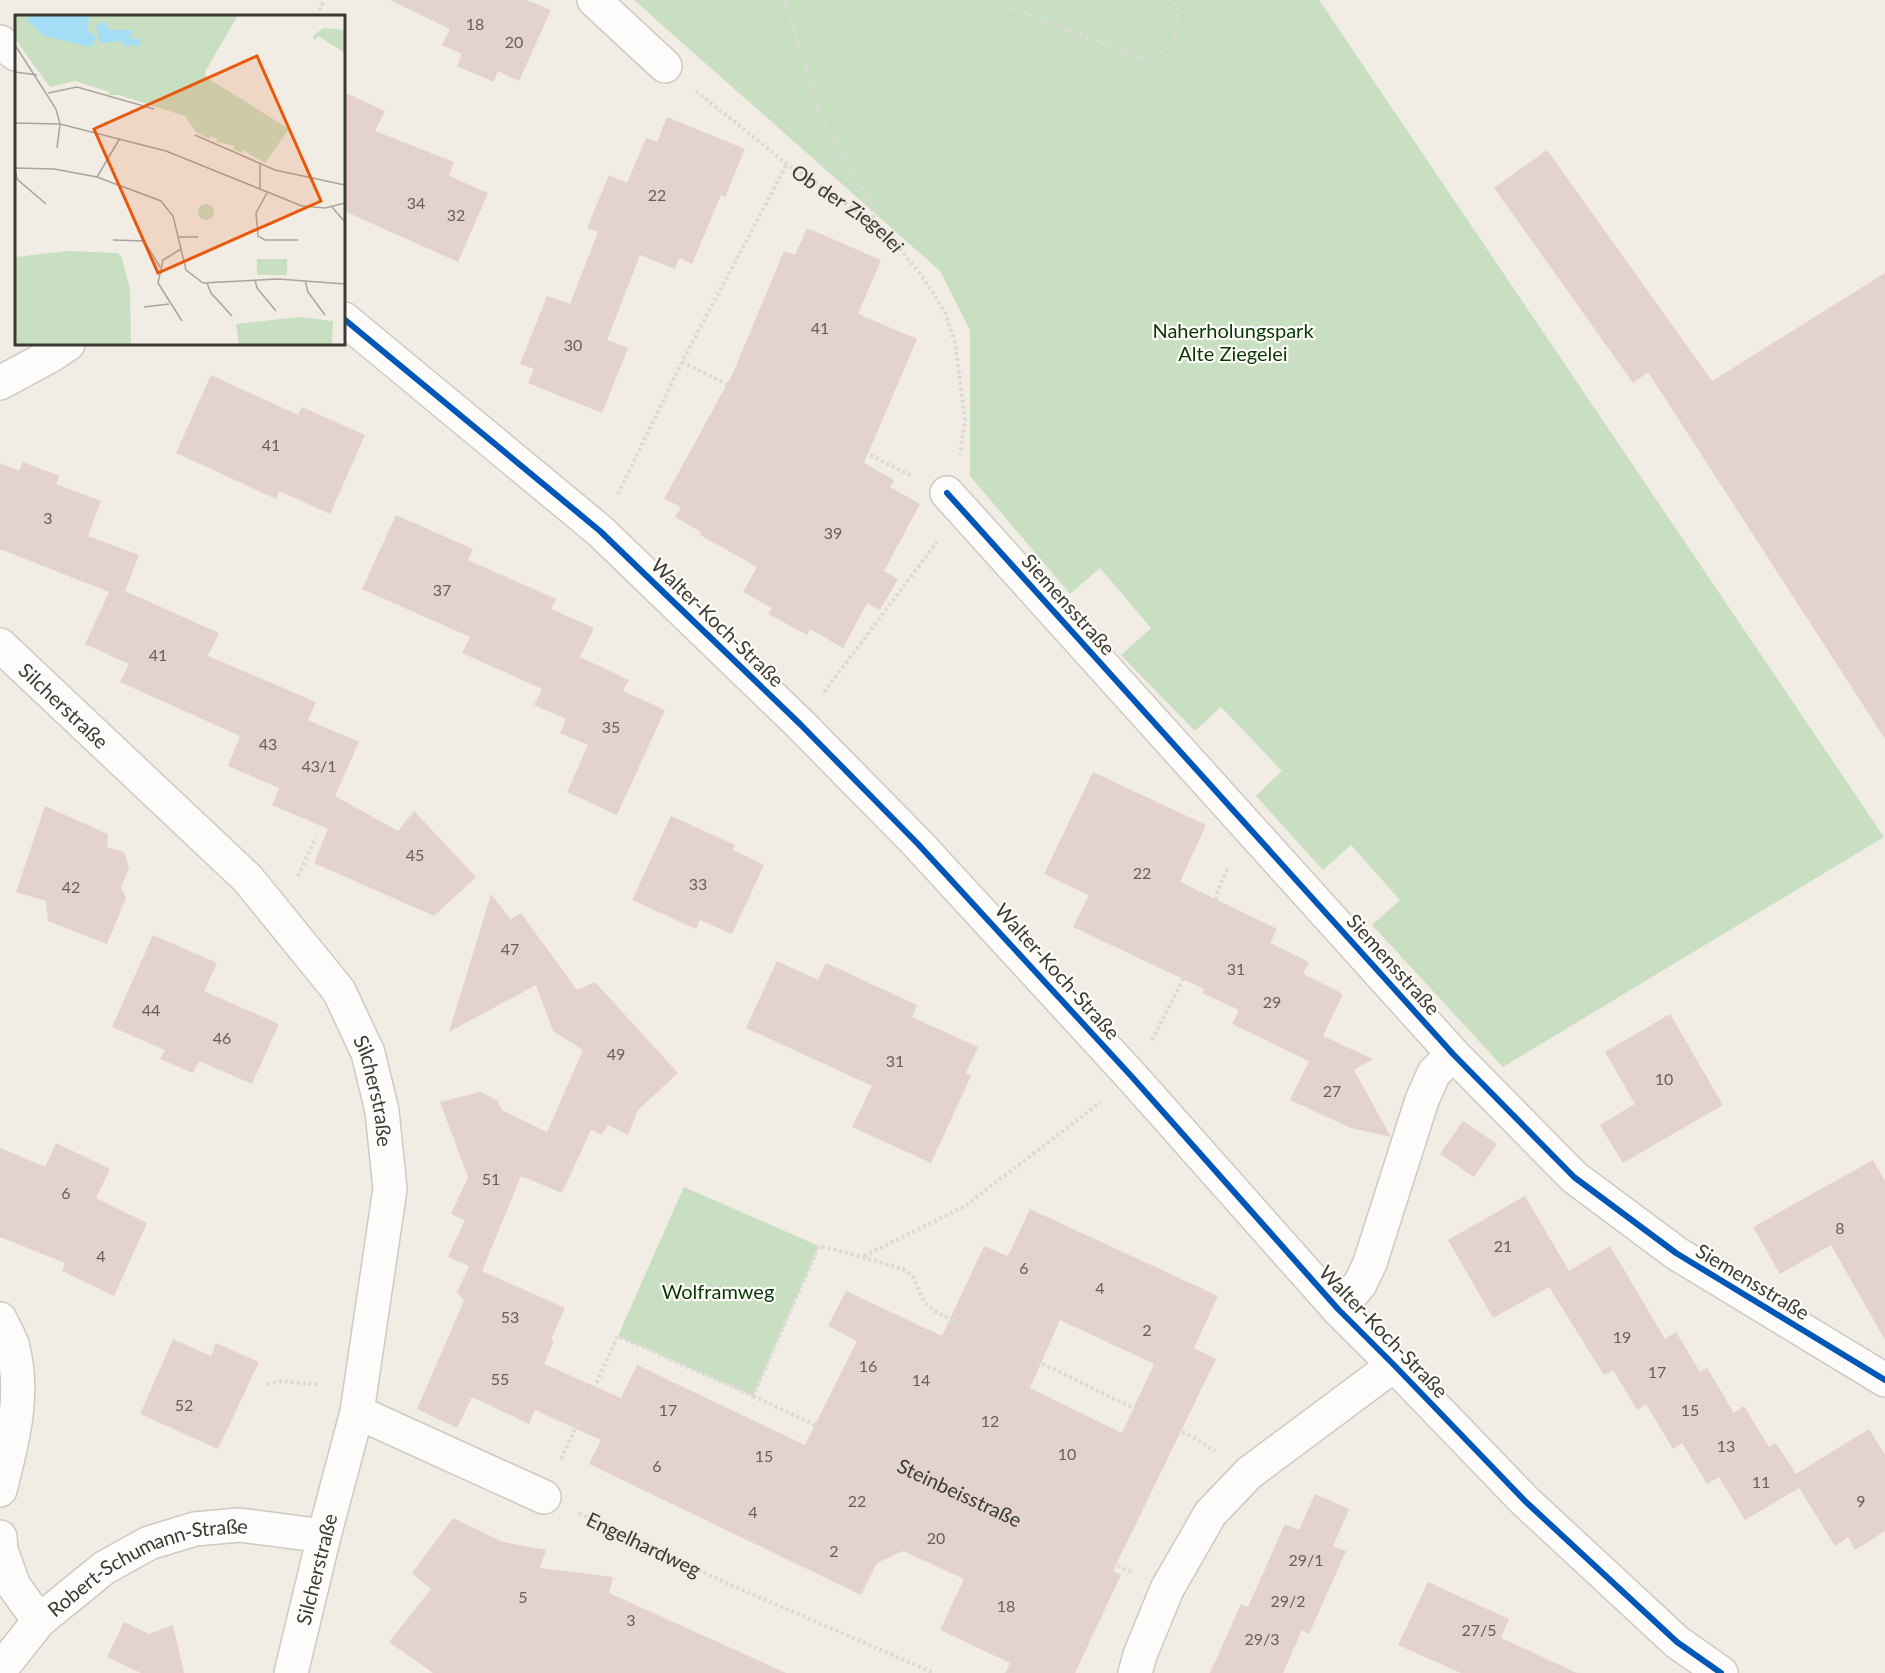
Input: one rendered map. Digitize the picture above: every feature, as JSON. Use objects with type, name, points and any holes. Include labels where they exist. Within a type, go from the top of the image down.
[{"type":"street","points":[[594,0],[665,66]]},
{"type":"street","points":[[0,42],[15,53]]},
{"type":"street","name":"Walter-Koch-Straße","points":[[345,320],[600,531],[800,724],[918,844],[1133,1078],[1338,1309],[1526,1501],[1677,1642],[1721,1673]]},
{"type":"street","points":[[0,383],[66,345]]},
{"type":"street","name":"Siemensstraße","points":[[954,501],[1453,1054],[1575,1177],[1676,1253],[1885,1380]]},
{"type":"street","name":"Silcherstraße","points":[[0,645],[248,879],[339,991],[368,1053],[382,1111],[390,1189],[357,1412],[291,1673]]},
{"type":"street","points":[[1338,1309],[1360,1284],[1370,1263],[1422,1100],[1434,1073],[1453,1054]]},
{"type":"street","points":[[0,1318],[13,1347],[19,1389],[14,1436],[0,1490]]},
{"type":"street","points":[[1135,1673],[1167,1588],[1210,1514],[1249,1473],[1394,1365]]},
{"type":"street","points":[[357,1412],[544,1497]]},
{"type":"street","name":"Robert-Schumann-Straße","points":[[0,1670],[39,1621],[104,1568],[150,1543],[195,1529],[238,1525],[324,1536]]},
{"type":"street","points":[[0,1537],[1,1550],[14,1586],[39,1621]]},
{"type":"path","points":[[317,15],[324,0]]},
{"type":"path","points":[[785,0],[821,117],[872,206],[875,223]]},
{"type":"path","points":[[997,0],[1004,5],[1151,62],[1176,38],[1177,8],[1172,0]]},
{"type":"path","points":[[600,531],[682,362],[787,164]]},
{"type":"path","points":[[682,362],[954,501]]},
{"type":"path","points":[[863,1257],[965,1206],[1133,1078],[1217,913],[1216,895],[1246,825]]},
{"type":"path","points":[[544,1497],[618,1336],[753,1396],[819,1246],[905,1270],[913,1277],[925,1303],[938,1313],[1193,1437],[1249,1473]]},
{"type":"path","points":[[267,1384],[282,1381],[303,1382]]},
{"type":"green space","name":"Naherholungspark Alte Ziegelei","points":[[634,0],[1319,0],[1884,837],[1503,1067],[1372,925],[1400,900],[1351,845],[1323,870],[1256,796],[1282,771],[1221,707],[1195,731],[1121,655],[1151,628],[1100,568],[1070,594],[970,476],[970,330],[940,271]]},
{"type":"green space","name":"Wolframweg","points":[[684,1187],[819,1246],[753,1396],[618,1336]]},
{"type":"building","points":[[390,0],[527,0],[551,10],[519,81],[498,71],[494,82],[457,66],[462,54],[442,45],[450,29]]},
{"type":"building","points":[[345,92],[385,111],[375,131],[454,162],[449,176],[488,193],[458,262],[345,211]]},
{"type":"building","points":[[667,117],[745,149],[725,197],[721,195],[692,264],[679,258],[675,269],[640,255],[607,340],[628,348],[602,413],[528,383],[534,369],[520,364],[547,296],[570,304],[598,232],[587,228],[609,175],[627,183],[646,138],[657,142]]},
{"type":"building","points":[[1547,150],[1712,381],[1885,273],[1885,739],[1648,372],[1633,383],[1494,188]]},
{"type":"building","points":[[807,228],[881,260],[858,314],[917,339],[864,463],[894,480],[890,487],[920,504],[884,571],[898,579],[880,610],[867,603],[843,648],[810,629],[807,635],[768,614],[772,608],[743,592],[757,567],[700,535],[701,532],[675,517],[681,507],[664,499],[733,373],[784,251],[795,255]]},
{"type":"building","points":[[211,375],[298,415],[302,407],[365,435],[330,514],[279,491],[276,499],[176,453]]},
{"type":"building","points":[[23,462],[59,476],[56,484],[101,501],[88,536],[139,555],[125,591],[219,633],[208,656],[316,702],[308,720],[359,742],[335,796],[398,831],[414,811],[476,877],[434,916],[314,863],[328,829],[272,805],[279,788],[228,766],[240,736],[120,682],[129,664],[85,644],[109,592],[0,549],[0,463],[19,471]]},
{"type":"building","points":[[396,515],[473,549],[468,560],[556,599],[551,609],[594,628],[580,657],[629,680],[623,691],[665,710],[617,815],[567,792],[588,745],[560,733],[566,719],[534,705],[542,689],[462,653],[470,637],[362,589]]},
{"type":"building","points":[[1093,772],[1206,825],[1180,882],[1277,929],[1270,943],[1309,962],[1303,974],[1343,994],[1323,1036],[1373,1059],[1354,1070],[1391,1137],[1351,1128],[1290,1100],[1309,1061],[1232,1024],[1239,1010],[1202,993],[1204,989],[1073,927],[1089,895],[1044,874]]},
{"type":"building","points":[[45,806],[108,834],[107,847],[124,852],[129,867],[121,888],[126,898],[107,944],[48,921],[46,901],[16,892]]},
{"type":"building","points":[[671,816],[735,845],[733,850],[764,865],[732,934],[700,920],[696,929],[632,900]]},
{"type":"building","points":[[491,894],[511,920],[521,913],[577,990],[595,982],[678,1073],[638,1110],[628,1135],[608,1125],[602,1135],[591,1130],[562,1193],[521,1176],[482,1271],[565,1308],[551,1340],[554,1341],[544,1364],[621,1398],[637,1365],[805,1445],[857,1341],[828,1326],[846,1291],[942,1336],[984,1246],[1008,1256],[1030,1209],[1218,1296],[1194,1348],[1216,1359],[1113,1571],[1121,1575],[1075,1673],[1005,1673],[1010,1663],[940,1630],[964,1579],[903,1551],[877,1563],[861,1595],[589,1464],[601,1440],[535,1410],[529,1424],[472,1397],[457,1428],[417,1409],[464,1301],[457,1292],[469,1266],[448,1257],[465,1220],[451,1214],[468,1177],[440,1102],[480,1092],[497,1100],[502,1110],[547,1132],[583,1050],[553,1031],[536,985],[449,1032]],"holes":[[[1060,1320],[1154,1364],[1122,1433],[1030,1388]]]},
{"type":"building","points":[[153,935],[217,963],[204,991],[279,1024],[252,1084],[199,1061],[193,1073],[160,1059],[165,1050],[112,1027]]},
{"type":"building","points":[[777,961],[818,980],[826,963],[917,1005],[912,1017],[978,1047],[966,1073],[971,1076],[931,1163],[852,1127],[872,1086],[746,1028]]},
{"type":"building","points":[[1670,1014],[1723,1105],[1623,1163],[1600,1125],[1635,1104],[1605,1052]]},
{"type":"building","points":[[1463,1121],[1497,1144],[1474,1177],[1440,1154]]},
{"type":"building","points":[[56,1143],[110,1169],[96,1198],[147,1223],[114,1296],[62,1271],[65,1263],[0,1237],[0,1148],[45,1167]]},
{"type":"building","points":[[1873,1160],[1885,1181],[1885,1340],[1831,1245],[1780,1274],[1753,1227]]},
{"type":"building","points":[[1525,1196],[1569,1271],[1610,1246],[1665,1339],[1676,1332],[1700,1372],[1707,1368],[1734,1413],[1744,1406],[1769,1447],[1776,1443],[1796,1474],[1869,1429],[1885,1455],[1885,1531],[1855,1550],[1848,1537],[1835,1546],[1799,1488],[1745,1520],[1719,1477],[1707,1484],[1682,1443],[1673,1449],[1646,1404],[1637,1410],[1613,1370],[1604,1375],[1549,1287],[1493,1318],[1448,1240]]},
{"type":"building","points":[[173,1339],[211,1356],[216,1343],[259,1362],[218,1449],[140,1414]]},
{"type":"building","points":[[1315,1494],[1349,1509],[1333,1546],[1346,1551],[1309,1634],[1302,1630],[1283,1673],[1210,1673],[1241,1604],[1248,1607],[1285,1524],[1299,1530]]},
{"type":"building","points":[[453,1518],[503,1542],[546,1550],[540,1568],[613,1577],[609,1593],[786,1673],[433,1673],[389,1642],[431,1589],[412,1573]]},
{"type":"building","points":[[1428,1582],[1509,1619],[1501,1638],[1577,1673],[1461,1673],[1398,1645]]},
{"type":"building","points":[[124,1622],[149,1634],[173,1625],[184,1673],[141,1673],[107,1657]]},
{"type":"cycle path","points":[[345,320],[600,531],[800,724],[918,844],[1133,1078],[1338,1309],[1525,1501],[1677,1642],[1721,1673]]},
{"type":"cycle path","points":[[947,493],[1453,1054],[1574,1177],[1676,1253],[1885,1380]]}]
